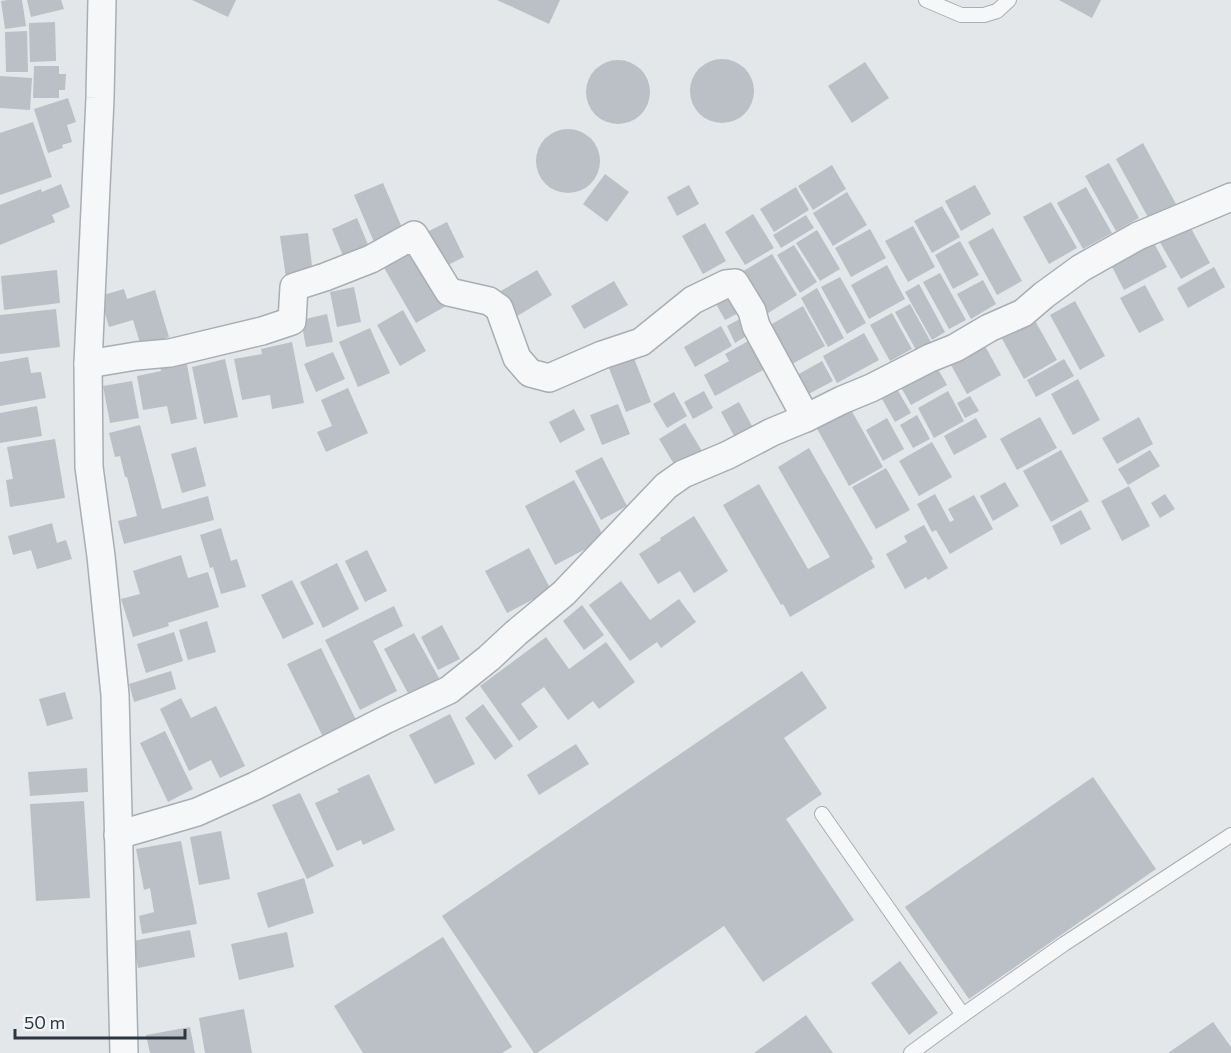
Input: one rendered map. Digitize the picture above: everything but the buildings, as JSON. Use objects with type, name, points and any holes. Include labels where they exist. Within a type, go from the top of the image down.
[{"type":"street","points":[[102,0],[88,364],[89,467],[101,556],[115,695],[124,1053]]},
{"type":"street","points":[[118,835],[197,812],[255,786],[449,690],[564,593],[666,486],[683,474],[955,348],[989,328],[1023,313],[1082,268],[1138,236],[1231,197]]},
{"type":"street","points":[[88,364],[170,352],[262,331],[292,321],[294,287],[371,259],[414,235],[449,292],[489,301],[499,308],[517,358],[530,373],[549,378],[602,355],[641,342],[693,300],[726,284],[735,283],[752,311],[756,326],[806,418]]},
{"type":"lane","points":[[926,0],[961,15],[984,15],[997,11],[1009,0]]},
{"type":"lane","points":[[822,814],[963,1015]]},
{"type":"lane","points":[[911,1053],[1064,944],[1231,835]]}]
